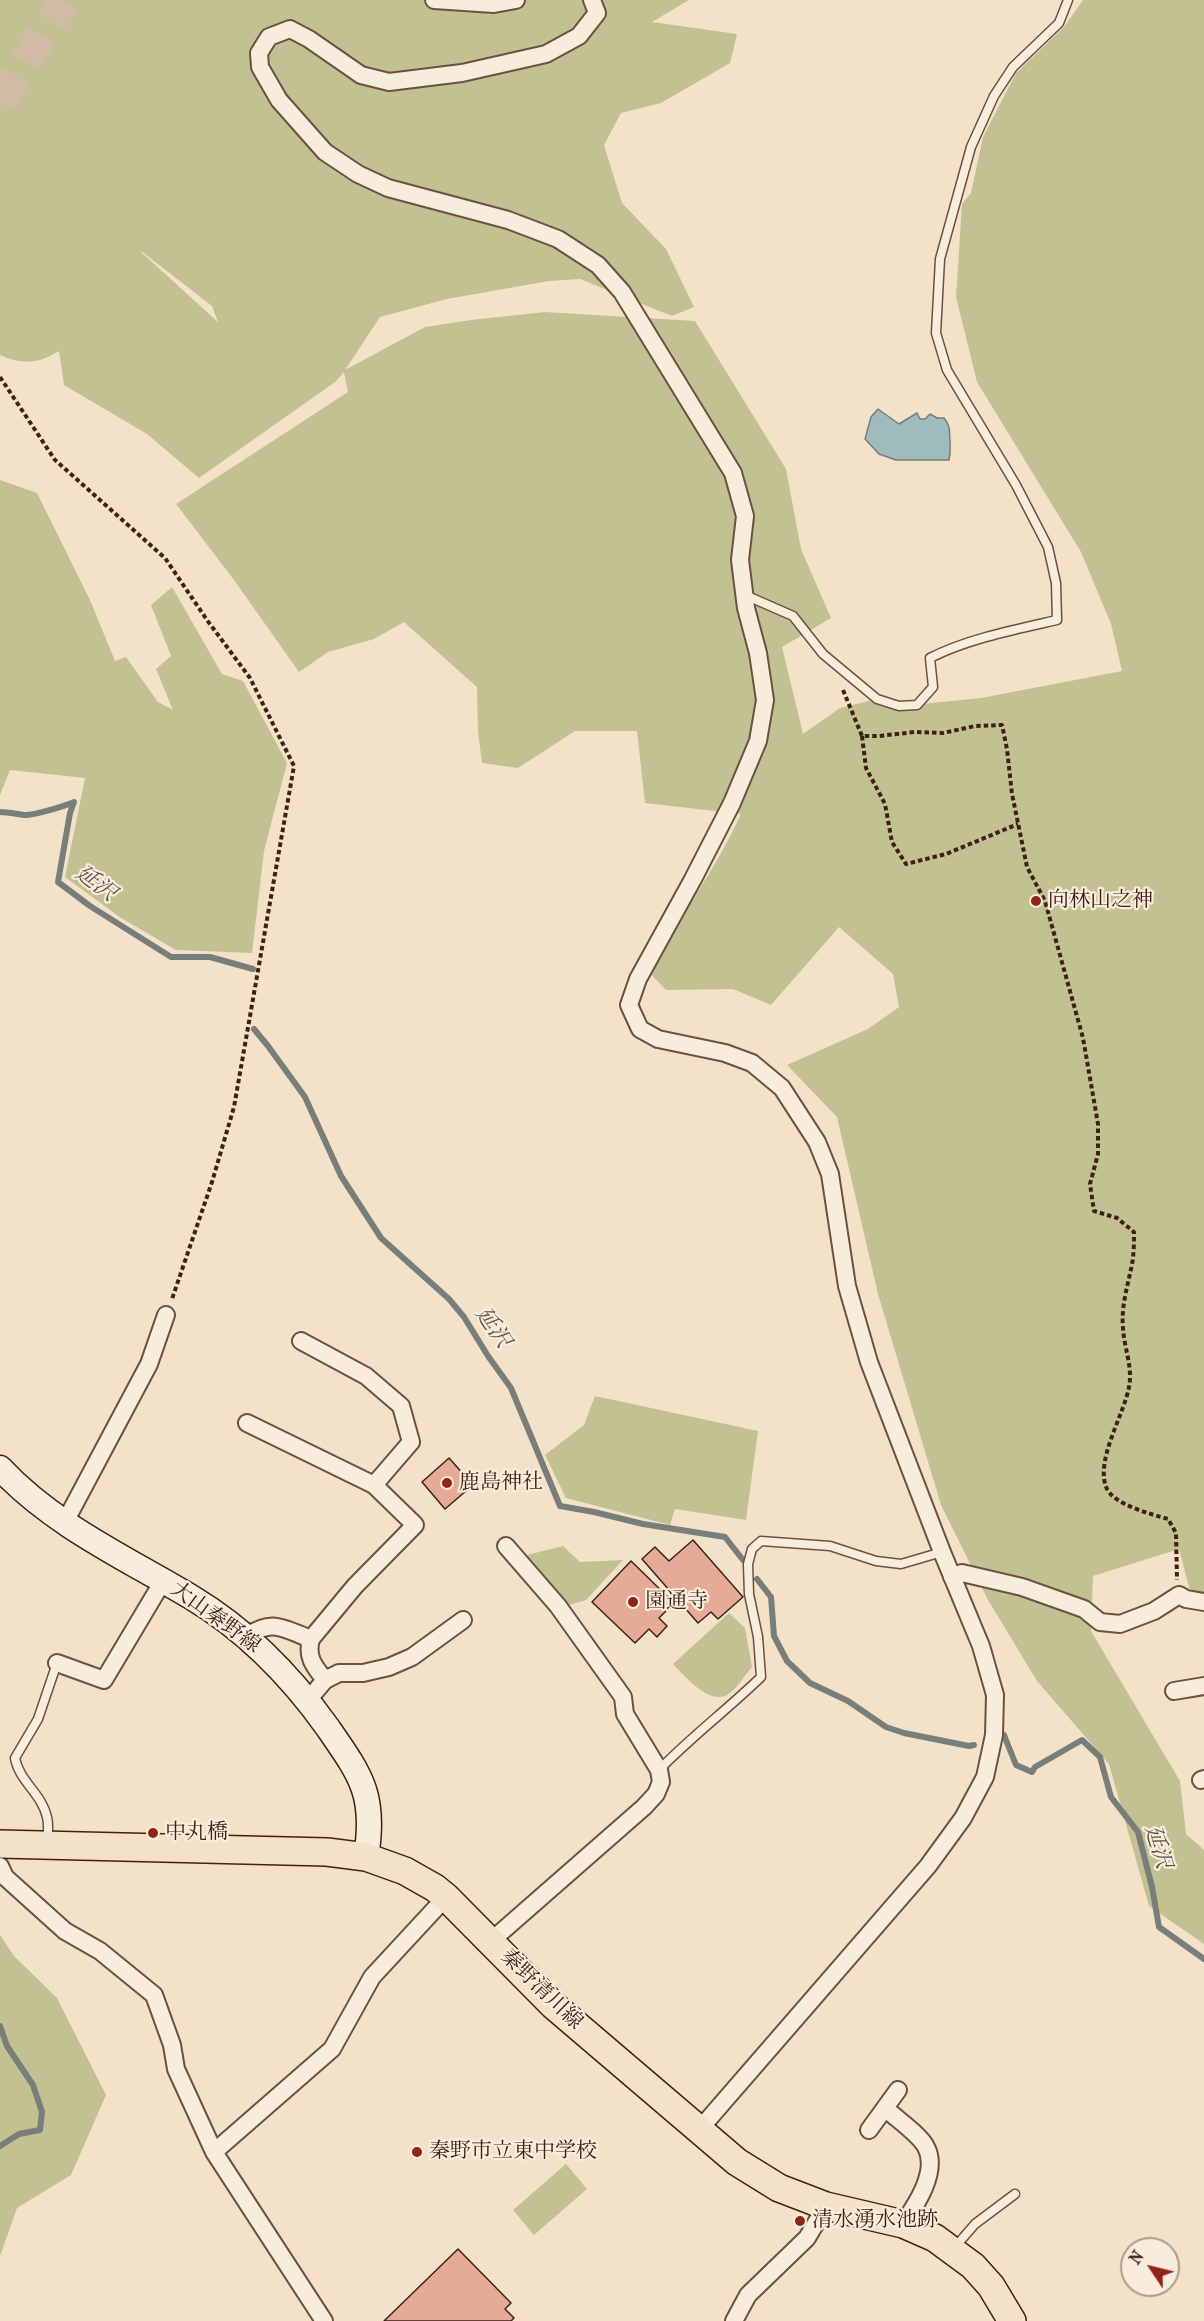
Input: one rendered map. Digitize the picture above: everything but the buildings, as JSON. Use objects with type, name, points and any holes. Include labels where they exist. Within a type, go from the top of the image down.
[{"type":"main road","name":"大山秦野線","points":[[0,1468],[32,1498],[65,1522],[193,1598],[247,1636],[308,1700],[348,1756],[366,1792],[370,1832],[366,1857]]},
{"type":"main road","name":"秦野清川線","points":[[0,1844],[327,1852],[366,1857],[405,1871],[446,1896],[553,2005],[737,2162],[779,2188],[826,2206],[903,2224],[935,2238],[953,2249],[973,2266],[991,2286],[1012,2321]]},
{"type":"street","points":[[434,0],[494,4],[516,0]]},
{"type":"street","points":[[592,0],[597,13],[579,36],[546,54],[462,73],[389,82],[361,75],[309,39],[290,29],[269,38],[260,53],[260,67],[279,100],[325,152],[358,174],[388,188],[508,220],[558,239],[598,265],[622,292],[733,473],[745,516],[740,560],[744,594],[765,700],[758,741],[727,813],[638,979],[629,1005],[640,1029],[658,1039],[725,1053],[752,1063],[782,1088],[817,1142],[830,1174],[847,1286],[869,1362],[981,1646],[995,1695],[994,1735],[985,1777],[963,1818],[928,1866],[699,2130]]},
{"type":"street","points":[[65,1522],[149,1364],[166,1315]]},
{"type":"street","points":[[300,1341],[366,1376],[401,1406],[411,1442],[374,1485]]},
{"type":"street","points":[[247,1423],[374,1485],[415,1525],[354,1586],[311,1639],[308,1650],[311,1662],[325,1680]]},
{"type":"street","points":[[491,1941],[644,1807],[656,1794],[661,1782],[659,1770],[625,1714],[623,1697],[558,1606],[506,1546]]},
{"type":"street","points":[[952,1577],[962,1573],[1022,1587],[1084,1610],[1100,1622],[1120,1624],[1154,1611],[1179,1595],[1186,1599],[1204,1602]]},
{"type":"street","points":[[57,1663],[104,1680],[163,1581]]},
{"type":"street","points":[[308,1700],[325,1680],[339,1673],[363,1673],[389,1667],[412,1657],[463,1620]]},
{"type":"street","points":[[247,1636],[260,1627],[276,1625],[311,1639]]},
{"type":"street","points":[[1174,1691],[1204,1686]]},
{"type":"street","points":[[0,1866],[5,1877],[65,1931],[100,1951],[154,1995],[172,2045],[176,2069],[214,2152],[324,2321]]},
{"type":"street","points":[[214,2152],[332,2049],[372,1977],[446,1896]]},
{"type":"street","points":[[869,2130],[898,2090]]},
{"type":"street","points":[[886,2109],[926,2146],[931,2160],[921,2198],[903,2224]]},
{"type":"street","points":[[734,2321],[748,2295],[807,2238],[826,2206]]},
{"type":"lane","points":[[744,594],[793,616],[823,654],[877,699],[900,706],[917,705],[933,687],[930,658],[945,650],[1057,620],[1056,583],[1048,547],[1016,485],[947,370],[936,333],[940,259],[970,147],[994,96],[1013,67],[1059,23],[1068,0]]},
{"type":"lane","points":[[659,1770],[692,1737],[761,1677],[758,1637],[749,1594],[748,1564],[752,1549],[761,1541],[830,1546],[876,1562],[900,1564],[942,1552]]},
{"type":"lane","points":[[47,1845],[48,1818],[42,1803],[16,1768],[15,1758],[38,1719],[57,1663]]},
{"type":"lane","points":[[953,2249],[975,2224],[1015,2194]]},
{"type":"path","points":[[0,377],[55,460],[165,558],[250,678],[294,766],[234,1107],[212,1182],[166,1315]]},
{"type":"path","points":[[836,664],[846,698],[862,736],[866,768],[885,804],[892,842],[906,864],[946,854],[1018,824]]},
{"type":"path","points":[[862,736],[943,733],[975,726],[1002,725],[1027,867],[1045,901],[1083,1038],[1098,1124],[1098,1154],[1090,1184],[1094,1211],[1117,1218],[1134,1232],[1132,1266],[1122,1327],[1130,1372],[1129,1388],[1115,1427],[1103,1475],[1108,1491],[1130,1507],[1168,1519],[1176,1533],[1179,1595]]},
{"type":"shaded area","points":[[0,0],[689,0],[652,22],[737,34],[730,63],[661,103],[621,113],[604,145],[622,203],[666,249],[694,307],[672,316],[580,279],[549,281],[447,299],[380,317],[345,370],[425,327],[471,320],[545,312],[695,321],[786,469],[801,549],[831,618],[782,647],[803,734],[840,708],[877,699],[891,707],[981,698],[1122,671],[1111,624],[1081,552],[977,382],[956,297],[962,204],[971,193],[983,137],[1016,73],[1064,27],[1083,0],[1204,0],[1204,1595],[1190,1591],[1179,1549],[1093,1576],[1091,1631],[1180,1781],[1186,1834],[1204,1850],[1204,1944],[1149,1906],[1109,1764],[1037,1681],[988,1600],[941,1505],[878,1294],[837,1117],[787,1065],[868,1029],[899,1007],[893,974],[839,927],[771,1005],[733,989],[666,990],[645,968],[709,874],[741,814],[645,803],[637,731],[575,731],[518,768],[482,763],[478,732],[477,687],[404,622],[374,639],[328,652],[299,672],[234,580],[176,504],[348,392],[344,372],[335,382],[199,478],[147,434],[64,385],[59,351],[44,359],[30,362],[0,355]],"holes":[[[141,251],[212,306],[218,322]]]},
{"type":"shaded area","points":[[0,480],[37,493],[90,600],[115,661],[126,657],[158,702],[173,710],[156,669],[171,656],[151,605],[172,587],[222,674],[243,681],[287,763],[264,851],[252,953],[176,950],[121,918],[65,877],[85,778],[10,770],[0,795]]},
{"type":"shaded area","points":[[595,1396],[758,1431],[746,1520],[675,1509],[670,1525],[566,1498],[545,1455],[584,1425]]},
{"type":"shaded area","points":[[563,1546],[580,1562],[623,1560],[586,1600],[569,1605],[527,1555]]},
{"type":"shaded area","points":[[729,1613],[745,1628],[752,1667],[730,1693],[720,1697],[712,1696],[697,1687],[673,1664]]},
{"type":"shaded area","points":[[0,1935],[14,1956],[57,1998],[106,2095],[71,2175],[17,2208],[0,2256]]},
{"type":"shaded area","points":[[566,2164],[587,2189],[534,2235],[513,2210]]},
{"type":"water","points":[[878,409],[899,424],[917,413],[920,419],[925,419],[930,414],[937,418],[944,418],[949,429],[949,460],[896,460],[879,454],[865,439],[871,417]]},
{"type":"waterway","name":"延沢","points":[[0,812],[28,815],[74,802],[58,882],[90,906],[171,957],[210,957],[253,969]]},
{"type":"waterway","name":"延沢","points":[[254,1029],[305,1097],[341,1176],[381,1238],[449,1299],[464,1317],[511,1388],[560,1506],[643,1524],[725,1537],[743,1560]]},
{"type":"waterway","name":"延沢","points":[[757,1579],[771,1597],[774,1636],[787,1661],[810,1683],[848,1701],[886,1727],[904,1733],[969,1746],[974,1745]]},
{"type":"waterway","name":"延沢","points":[[1004,1735],[1016,1765],[1032,1772],[1035,1767],[1082,1740],[1100,1757],[1111,1797],[1138,1832],[1159,1927],[1204,1959]]},
{"type":"waterway","points":[[0,2026],[7,2046],[33,2085],[42,2112],[40,2130],[19,2134],[0,2146]]},
{"type":"tunnel","points":[[0,103],[64,0]]},
{"type":"place","name":"向林山之神","points":[[1036,901]]},
{"type":"place","name":"鹿島神社","points":[[447,1483]]},
{"type":"place","name":"園通寺","points":[[633,1602]]},
{"type":"place","name":"中丸橋","points":[[153,1833]]},
{"type":"place","name":"秦野市立東中学校","points":[[417,2152]]},
{"type":"place","name":"清水湧水池跡","points":[[800,2221]]}]
